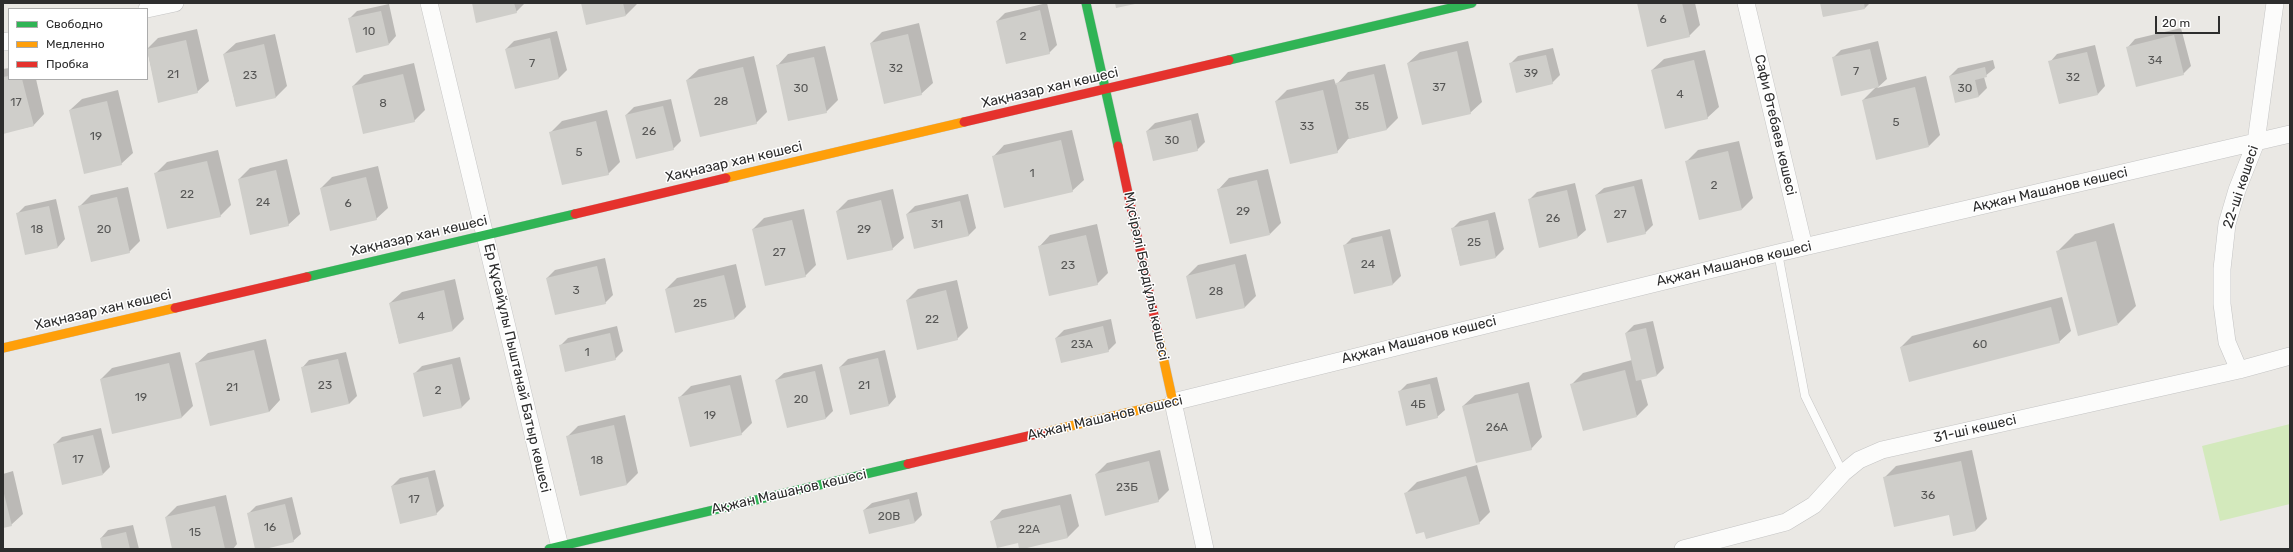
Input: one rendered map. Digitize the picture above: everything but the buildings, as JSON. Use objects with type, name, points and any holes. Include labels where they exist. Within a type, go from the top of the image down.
[{"type":"street","points":[[148,9],[175,3]]},
{"type":"street","name":"Ер Құсайұлы Пыштанай Батыр көшесі","points":[[429,3],[485,234],[554,548]]},
{"type":"street","name":"Мүсірәлі Бердіұлы көшесі","points":[[1086,3],[1206,549]]},
{"type":"street","name":"Хақназар хан көшесі","points":[[3,348],[1472,3]]},
{"type":"street","name":"Сафи Өтебаев көшесі","points":[[1746,3],[1804,247]]},
{"type":"street","name":"22-ші көшесі","points":[[2239,370],[2227,342],[2222,304],[2222,269],[2227,224],[2237,190],[2256,142],[2275,3]]},
{"type":"street","name":"Ақжан Машанов көшесі","points":[[554,548],[1173,402],[1778,253],[2290,134]]},
{"type":"street","name":"31-ші көшесі","points":[[1683,549],[1786,522],[1814,505],[1843,473],[1859,460],[1882,450],[2239,370],[2290,356]]},
{"type":"lane","points":[[1778,253],[1805,396],[1843,473]]},
{"type":"green space","points":[[2290,424],[2290,504],[2220,521],[2202,446]]},
{"type":"traffic: fast","points":[[1086,3],[1118,146]]},
{"type":"traffic: fast","points":[[1229,60],[1472,3]]},
{"type":"traffic: fast","points":[[307,277],[575,214]]},
{"type":"traffic: fast","points":[[549,549],[908,464]]},
{"type":"traffic: slow","points":[[726,178],[964,122]]},
{"type":"traffic: slow","points":[[3,348],[175,308]]},
{"type":"traffic: slow","points":[[1041,433],[1173,402],[1158,334]]},
{"type":"traffic: jam","points":[[964,122],[1229,60]]},
{"type":"traffic: jam","points":[[1118,146],[1158,334]]},
{"type":"traffic: jam","points":[[575,214],[726,178]]},
{"type":"traffic: jam","points":[[175,308],[307,277]]},
{"type":"traffic: jam","points":[[908,464],[1041,433]]}]
